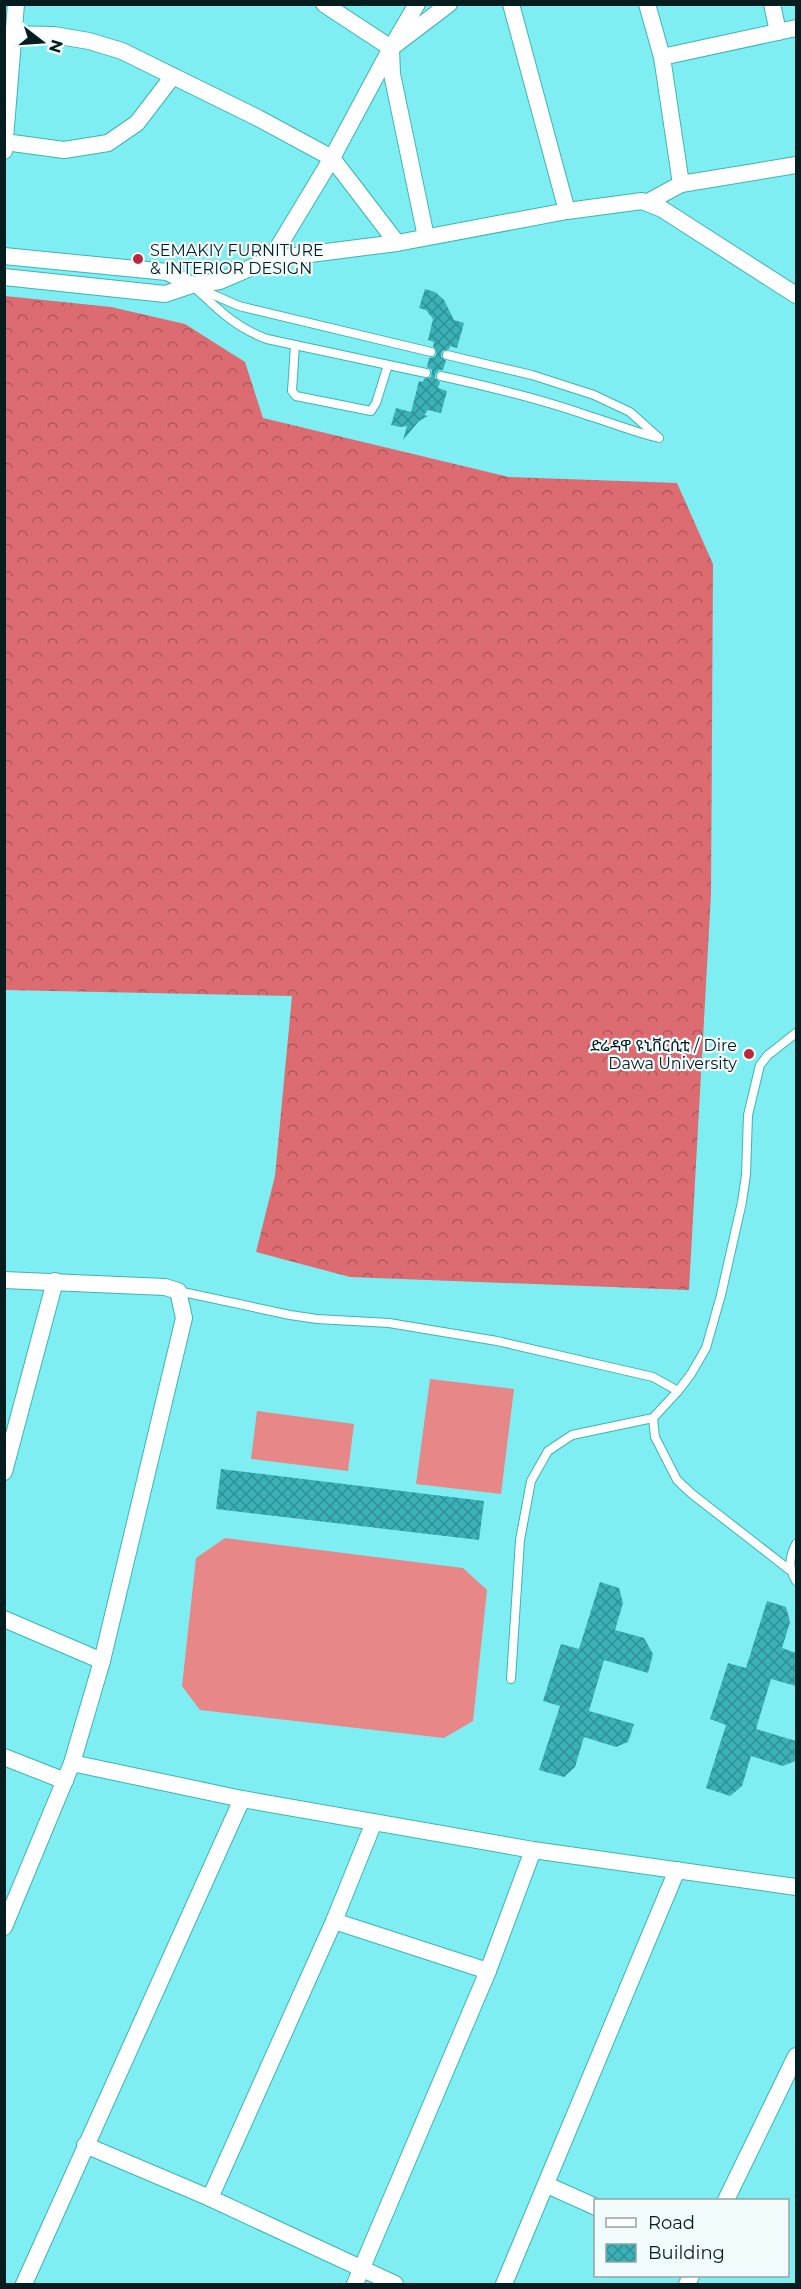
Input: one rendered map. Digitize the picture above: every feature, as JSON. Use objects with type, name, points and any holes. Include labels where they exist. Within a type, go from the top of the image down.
[{"type":"street","points":[[4,151],[9,34],[16,4]]},
{"type":"street","points":[[324,4],[391,48]]},
{"type":"street","points":[[272,259],[332,158],[417,4]]},
{"type":"street","points":[[391,48],[449,4]]},
{"type":"street","points":[[511,4],[567,211]]},
{"type":"street","points":[[647,4],[662,57],[681,184]]},
{"type":"street","points":[[772,4],[778,32]]},
{"type":"street","points":[[662,57],[796,27]]},
{"type":"street","points":[[9,34],[54,35],[89,41],[122,51],[258,118],[332,158],[398,243]]},
{"type":"street","points":[[391,48],[392,74],[426,237]]},
{"type":"street","points":[[5,142],[64,150],[108,143],[137,123],[173,76]]},
{"type":"street","points":[[4,277],[165,294],[233,276],[272,259],[398,243],[567,211],[648,202],[681,184],[796,165]]},
{"type":"street","points":[[648,202],[796,295]]},
{"type":"street","points":[[4,256],[167,272],[192,285]]},
{"type":"street","points":[[4,1280],[165,1287],[178,1291],[184,1318],[102,1661],[72,1763],[4,1927]]},
{"type":"street","points":[[4,1472],[10,1429],[55,1281]]},
{"type":"street","points":[[4,1619],[102,1661]]},
{"type":"street","points":[[4,1757],[66,1781]]},
{"type":"street","points":[[72,1763],[242,1799],[533,1850],[796,1887]]},
{"type":"street","points":[[24,2284],[242,1799]]},
{"type":"street","points":[[210,2198],[334,1921],[374,1822]]},
{"type":"street","points":[[358,2277],[488,1971],[533,1850]]},
{"type":"street","points":[[504,2284],[677,1870]]},
{"type":"street","points":[[334,1921],[488,1971]]},
{"type":"street","points":[[726,2199],[796,2056]]},
{"type":"street","points":[[85,2145],[210,2198],[358,2277],[395,2284]]},
{"type":"street","points":[[546,2185],[594,2206]]},
{"type":"lane","points":[[192,285],[230,321],[248,332],[295,345],[426,373]]},
{"type":"lane","points":[[192,285],[239,306],[431,352]]},
{"type":"lane","points":[[295,345],[292,391],[296,396],[371,411],[376,403],[388,364]]},
{"type":"lane","points":[[441,376],[566,409],[658,438],[630,412],[594,395],[532,375],[447,356]]},
{"type":"lane","points":[[511,1679],[520,1540],[531,1480],[548,1451],[572,1435],[653,1418],[691,1374],[706,1348],[721,1295],[742,1202],[746,1175],[748,1115],[760,1065],[768,1055],[796,1033]]},
{"type":"lane","points":[[178,1291],[290,1316],[389,1323],[497,1341],[653,1377],[678,1391]]},
{"type":"lane","points":[[653,1418],[655,1437],[677,1480],[699,1500],[791,1571]]},
{"type":"lane","points":[[796,1544],[790,1560],[791,1571],[796,1581]]},
{"type":"green space","points":[[5,296],[111,307],[185,324],[245,362],[263,418],[509,477],[677,483],[713,564],[711,894],[689,1290],[350,1277],[256,1252],[275,1176],[292,996],[5,990]]},
{"type":"shaded area","points":[[430,1379],[514,1389],[501,1494],[416,1484]]},
{"type":"shaded area","points":[[257,1411],[354,1424],[348,1471],[251,1459]]},
{"type":"shaded area","points":[[225,1538],[463,1568],[487,1590],[473,1721],[444,1738],[200,1710],[182,1686],[196,1558]]},
{"type":"building","points":[[425,289],[435,292],[444,300],[454,320],[464,323],[457,348],[450,346],[449,349],[442,351],[441,357],[446,361],[443,370],[435,374],[435,378],[440,382],[438,388],[447,391],[441,413],[428,410],[424,415],[428,416],[419,421],[403,440],[407,426],[391,425],[396,408],[411,412],[419,381],[423,382],[424,379],[431,377],[432,370],[427,367],[429,358],[435,357],[437,353],[433,346],[434,342],[428,340],[433,319],[426,310],[419,308]]},
{"type":"building","points":[[221,1469],[484,1501],[479,1540],[216,1509]]},
{"type":"building","points":[[600,1582],[619,1588],[623,1603],[615,1630],[644,1638],[653,1654],[648,1673],[604,1660],[589,1711],[634,1724],[628,1742],[616,1747],[584,1737],[575,1767],[564,1777],[539,1770],[560,1706],[543,1701],[561,1644],[579,1649]]},
{"type":"building","points":[[767,1601],[786,1607],[790,1622],[782,1648],[796,1653],[796,1686],[771,1679],[756,1729],[796,1741],[796,1756],[795,1761],[783,1766],[751,1756],[742,1786],[730,1796],[706,1788],[726,1725],[710,1719],[728,1663],[746,1668]]},
{"type":"place","name":"SEMAKIY FURNITURE & INTERIOR DESIGN","points":[[138,259]]},
{"type":"place","name":"ድሬዳዋ ዩኒቨርሲቲ / Dire Dawa University","points":[[749,1054]]}]
